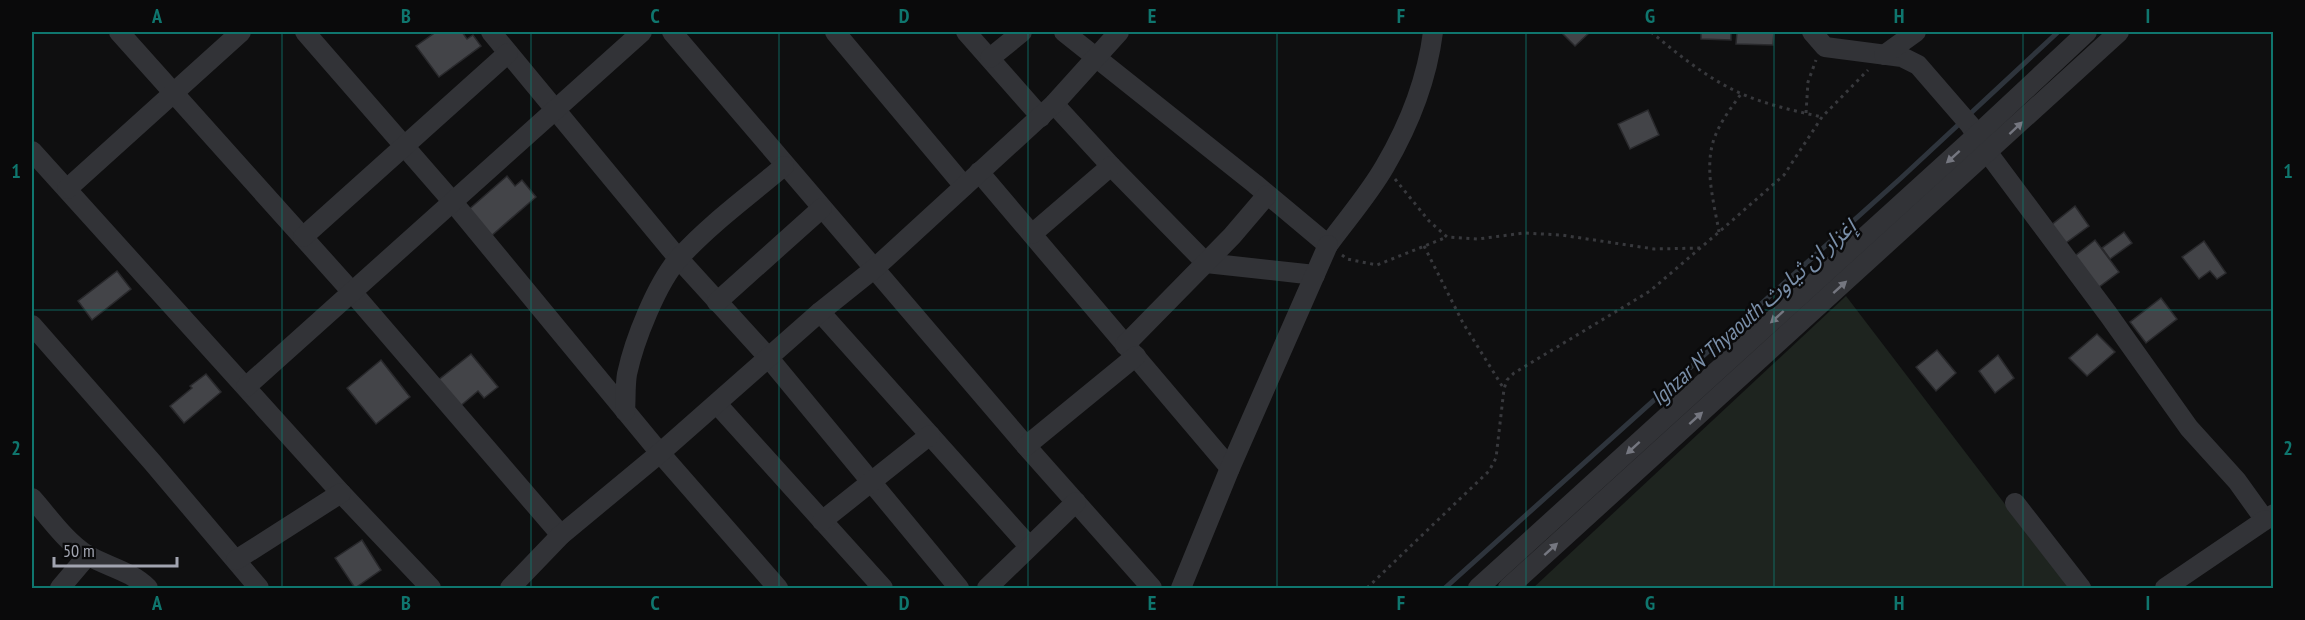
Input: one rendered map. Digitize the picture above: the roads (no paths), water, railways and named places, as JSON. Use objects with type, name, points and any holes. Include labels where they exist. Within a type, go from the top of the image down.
[{"type":"street","points":[[119,32],[352,292],[561,535]]},
{"type":"street","points":[[67,189],[241,32]]},
{"type":"street","points":[[305,32],[452,201],[660,453],[778,588]]},
{"type":"street","points":[[490,32],[678,258],[768,357],[959,588]]},
{"type":"street","points":[[246,387],[642,32]]},
{"type":"street","points":[[672,32],[784,166],[1152,588]]},
{"type":"street","points":[[835,32],[964,186]]},
{"type":"street","points":[[966,32],[990,58],[1110,166],[1206,263],[1315,275]]},
{"type":"street","points":[[990,58],[1022,32]]},
{"type":"street","points":[[1064,32],[1328,245]]},
{"type":"street","points":[[510,588],[561,535],[717,404],[820,312],[875,268],[1048,111],[1119,32]]},
{"type":"street","points":[[1181,588],[1230,468],[1328,245],[1385,166],[1411,112],[1424,78],[1433,32]]},
{"type":"street","points":[[1812,32],[1825,47],[1902,57],[1918,65],[1974,130],[1988,153],[2108,314],[2189,428],[2269,517],[2165,588]]},
{"type":"street","points":[[1884,55],[1916,32]]},
{"type":"street","points":[[1478,588],[1974,130],[2087,32]]},
{"type":"street","points":[[1508,588],[2119,32]]},
{"type":"street","points":[[303,237],[508,52]]},
{"type":"street","points":[[33,154],[341,493],[431,588]]},
{"type":"street","points":[[625,411],[626,376],[634,348],[648,314],[678,258],[784,166]]},
{"type":"street","points":[[1032,234],[1110,166]]},
{"type":"street","points":[[979,172],[1230,468]]},
{"type":"street","points":[[1026,446],[1131,351],[1267,195]]},
{"type":"street","points":[[717,302],[822,208]]},
{"type":"street","points":[[820,312],[1029,546]]},
{"type":"street","points":[[32,325],[259,588]]},
{"type":"street","points":[[717,404],[883,588]]},
{"type":"street","points":[[822,521],[930,435]]},
{"type":"street","points":[[237,560],[341,493]]},
{"type":"street","points":[[32,498],[74,545],[88,555],[135,576],[148,588]]},
{"type":"street","points":[[987,588],[1076,502]]},
{"type":"street","points":[[2015,503],[2081,588]]},
{"type":"street","points":[[60,588],[88,555]]},
{"type":"waterway","name":"Ighzar N' Thyaouth إغزار ان ثياوث","points":[[1445,588],[1901,178],[2058,32]]}]
